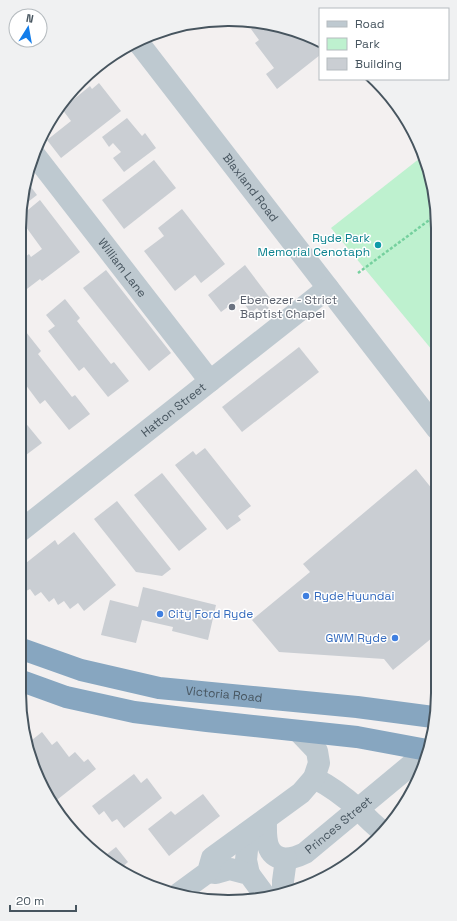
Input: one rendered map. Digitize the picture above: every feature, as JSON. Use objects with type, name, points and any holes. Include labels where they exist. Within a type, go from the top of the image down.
[{"type":"highway","name":"Victoria Road","points":[[26,650],[81,670],[158,688],[429,717]]},
{"type":"highway","points":[[26,683],[66,697],[134,712],[357,737],[423,749]]},
{"type":"street","name":"Blaxland Road","points":[[141,46],[431,421]]},
{"type":"street","name":"William Lane","points":[[38,159],[210,381]]},
{"type":"street","name":"Hatton Street","points":[[26,526],[328,288]]},
{"type":"street","points":[[184,890],[208,872],[212,858],[301,793],[314,778],[319,763],[318,751],[298,731]]},
{"type":"street","name":"Princes Street","points":[[286,859],[295,858],[305,853],[421,755]]},
{"type":"street","points":[[314,778],[325,784],[358,809],[379,828]]},
{"type":"street","points":[[266,819],[268,847],[275,856],[286,859],[283,887]]},
{"type":"street","points":[[247,833],[248,840],[246,860],[249,874],[262,892]]},
{"type":"street","points":[[208,872],[216,873],[230,869],[249,874]]},
{"type":"path","points":[[358,272],[431,219]]},
{"type":"green space","points":[[419,159],[427,189],[431,215],[431,349],[331,228]]},
{"type":"building","points":[[253,28],[268,30],[306,41],[319,48],[319,56],[277,89],[266,74],[274,68],[255,43],[259,40],[251,29]]},
{"type":"building","points":[[99,83],[121,111],[61,158],[47,140],[71,121],[64,111],[70,102],[90,86],[92,89]]},
{"type":"building","points":[[127,118],[142,136],[145,133],[156,148],[124,172],[113,158],[121,152],[113,143],[109,147],[102,137]]},
{"type":"building","points":[[154,160],[176,188],[124,229],[102,200]]},
{"type":"building","points":[[31,186],[37,195],[28,202]]},
{"type":"building","points":[[40,200],[80,252],[42,281],[40,279],[26,290],[26,256],[29,254],[31,257],[42,249],[26,227],[27,211]]},
{"type":"building","points":[[182,209],[225,264],[201,283],[195,275],[175,291],[144,251],[164,236],[158,228]]},
{"type":"building","points":[[245,265],[270,298],[264,303],[269,308],[262,314],[257,308],[251,313],[240,298],[221,312],[208,295]]},
{"type":"building","points":[[106,270],[171,353],[149,371],[83,288]]},
{"type":"building","points":[[65,299],[80,318],[77,321],[111,364],[114,362],[129,381],[108,397],[84,367],[79,371],[48,331],[55,326],[46,315]]},
{"type":"building","points":[[26,332],[41,351],[38,354],[72,397],[75,395],[90,414],[69,430],[45,400],[40,404],[26,385]]},
{"type":"building","points":[[299,347],[319,372],[242,432],[222,407]]},
{"type":"building","points":[[26,424],[42,443],[26,455]]},
{"type":"building","points":[[205,448],[251,506],[238,516],[241,520],[227,530],[175,465],[193,451],[196,455]]},
{"type":"building","points":[[416,469],[431,488],[431,639],[393,670],[384,659],[279,652],[252,620],[310,572],[303,564]]},
{"type":"building","points":[[162,473],[207,529],[179,551],[134,495]]},
{"type":"building","points":[[117,501],[171,569],[162,576],[136,572],[94,519]]},
{"type":"building","points":[[74,532],[116,585],[84,611],[78,603],[70,609],[64,601],[58,605],[54,598],[49,602],[41,592],[35,596],[30,589],[26,591],[26,563],[55,540],[58,545]]},
{"type":"building","name":"City Ford Ryde","points":[[143,587],[216,605],[208,640],[172,631],[173,627],[142,620],[136,643],[101,635],[110,600],[138,607]]},
{"type":"building","points":[[42,732],[52,745],[57,741],[69,757],[75,752],[84,762],[88,759],[96,769],[57,800],[41,770],[32,740]]},
{"type":"building","points":[[134,774],[141,783],[147,778],[162,798],[124,828],[117,819],[112,822],[104,811],[99,815],[92,806]]},
{"type":"building","points":[[203,794],[220,816],[169,856],[148,829],[171,811],[175,815]]},
{"type":"building","points":[[116,847],[128,862],[124,866],[107,854]]},
{"type":"place","name":"Ryde Park Memorial Cenotaph","points":[[378,245]]},
{"type":"place","name":"Ebenezer - Strict Baptist Chapel","points":[[232,307]]},
{"type":"place","name":"Ryde Hyundai","points":[[306,596]]},
{"type":"place","name":"City Ford Ryde","points":[[160,614]]},
{"type":"place","name":"GWM Ryde","points":[[395,638]]}]
